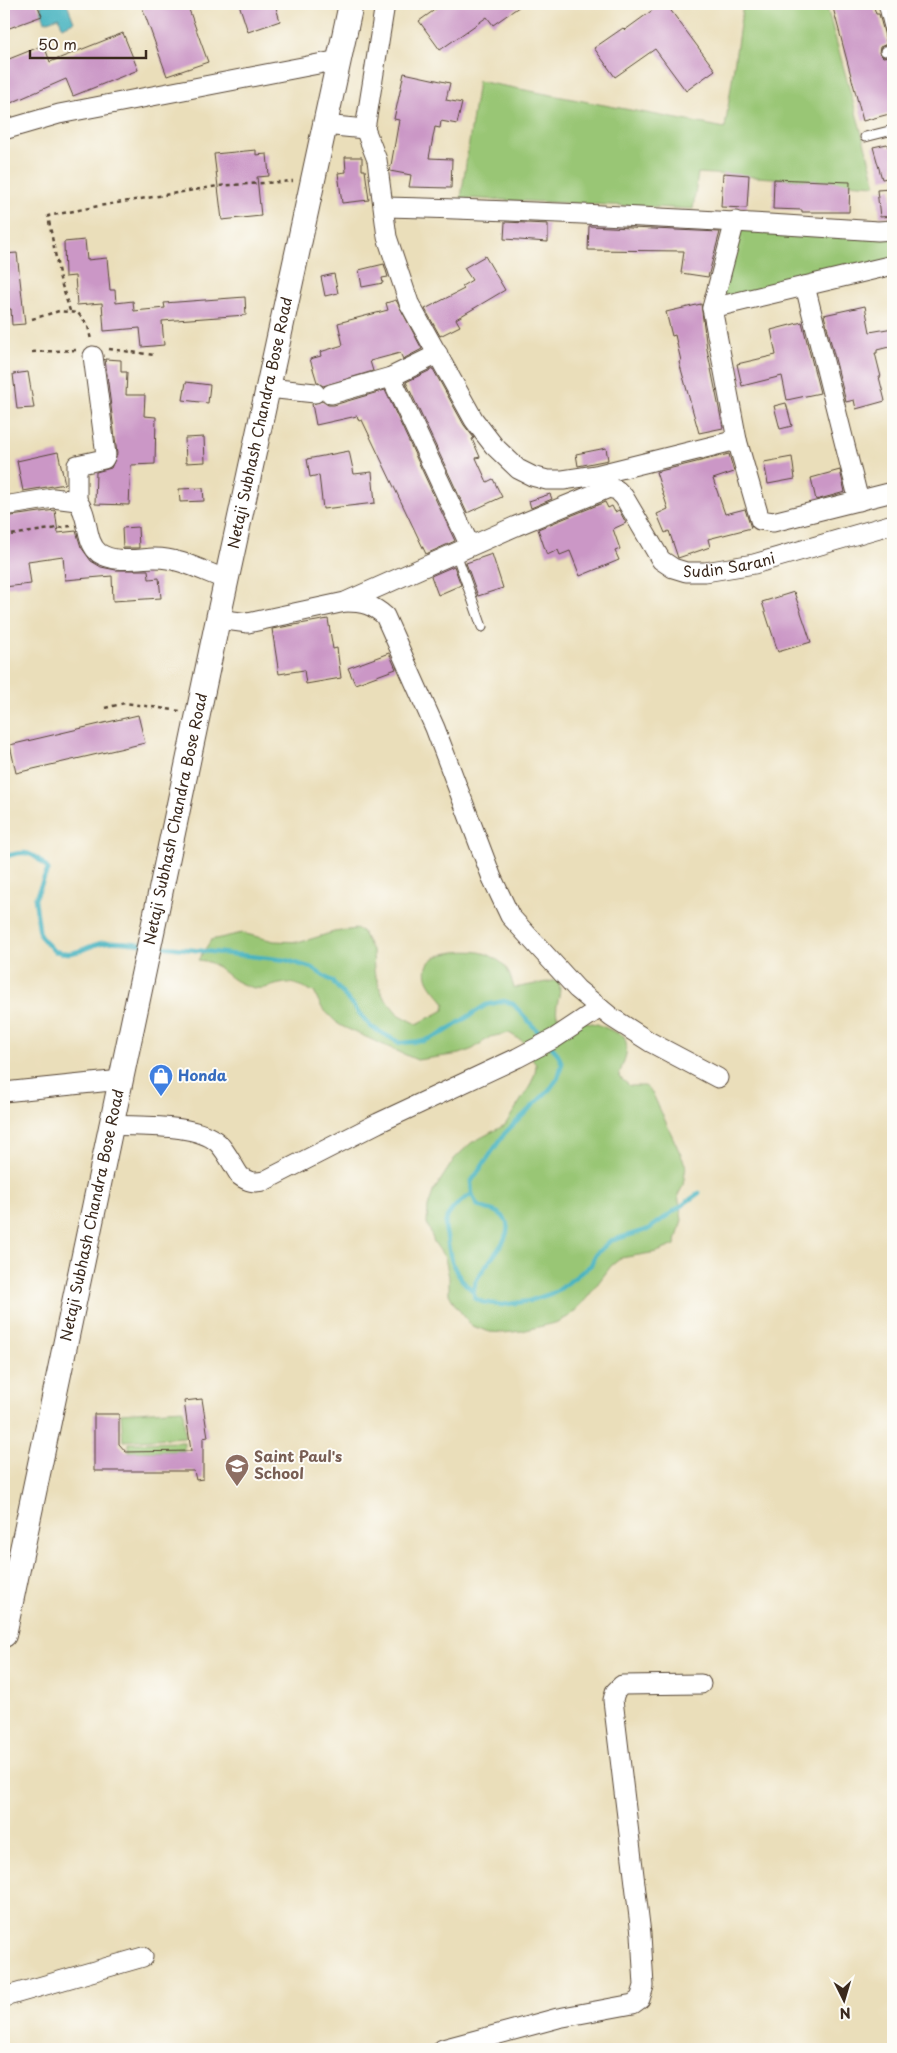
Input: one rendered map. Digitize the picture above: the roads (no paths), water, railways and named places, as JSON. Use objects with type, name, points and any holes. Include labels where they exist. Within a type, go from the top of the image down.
[{"type":"street","name":"Netaji Subhash Chandra Bose Road","points":[[4,1635],[54,1408],[111,1125],[198,713],[351,4]]},
{"type":"street","points":[[385,4],[365,129],[378,160],[388,237],[409,303],[474,420],[494,446],[518,469],[532,476],[547,480],[564,480],[596,475],[737,440]]},
{"type":"street","points":[[4,130],[59,114],[339,60]]},
{"type":"street","points":[[324,125],[365,129]]},
{"type":"street","points":[[384,207],[476,209],[735,221],[878,232],[893,230]]},
{"type":"street","points":[[735,221],[712,308],[737,440],[760,520],[773,522],[893,492]]},
{"type":"street","points":[[712,308],[893,265]]},
{"type":"street","points":[[805,286],[859,501]]},
{"type":"street","points":[[268,388],[323,393],[391,377],[438,354]]},
{"type":"street","points":[[77,501],[77,465],[98,462],[104,459],[106,455],[93,356]]},
{"type":"street","points":[[218,619],[248,623],[345,602],[463,549],[391,377]]},
{"type":"street","name":"Sudin Sarani","points":[[463,549],[601,490],[613,489],[621,493],[661,560],[673,568],[686,572],[705,572],[754,564],[893,524]]},
{"type":"street","points":[[4,506],[53,498],[77,501],[82,506],[92,545],[100,554],[117,559],[168,558],[227,580]]},
{"type":"street","points":[[374,589],[435,728],[492,878],[510,916],[577,989],[600,1008],[650,1042],[718,1078]]},
{"type":"street","points":[[345,602],[360,602],[374,607],[385,616]]},
{"type":"street","points":[[111,1125],[181,1130],[200,1134],[218,1144],[240,1176],[251,1182],[264,1181],[378,1123],[538,1047],[600,1008]]},
{"type":"street","points":[[4,1092],[121,1080]]},
{"type":"street","points":[[442,2049],[541,2022],[633,2004],[640,1999],[644,1986],[641,1934],[613,1700],[615,1692],[622,1685],[701,1684]]},
{"type":"street","points":[[4,1997],[143,1957]]},
{"type":"lane","points":[[879,4],[893,43]]},
{"type":"lane","points":[[865,137],[893,131]]},
{"type":"lane","points":[[463,549],[482,627]]},
{"type":"water","points":[[45,4],[67,4],[74,22],[62,27],[59,17],[45,22],[40,6]]},
{"type":"waterway","points":[[4,777],[4,839]]},
{"type":"waterway","points":[[4,857],[18,853],[33,855],[48,869],[35,899],[40,936],[54,951],[69,953],[106,942],[142,944]]},
{"type":"waterway","points":[[157,946],[286,960],[312,968],[333,982],[371,1027],[400,1043],[424,1041],[443,1033],[486,1005],[504,1001],[513,1004],[544,1038]]},
{"type":"waterway","points":[[550,1045],[558,1054],[562,1064],[558,1078],[550,1089],[505,1133],[471,1182],[472,1194],[477,1205],[499,1213],[505,1219],[508,1228],[499,1248],[477,1279],[474,1289],[475,1298],[482,1302],[502,1305],[529,1301],[556,1292],[591,1265],[595,1255],[610,1241],[649,1229],[699,1193]]},
{"type":"waterway","points":[[472,1194],[453,1209],[445,1223],[445,1227],[454,1267],[461,1279],[473,1291]]},
{"type":"place","name":"Honda","points":[[161,1097]]},
{"type":"place","name":"Saint Paul's School","points":[[237,1487]]}]
